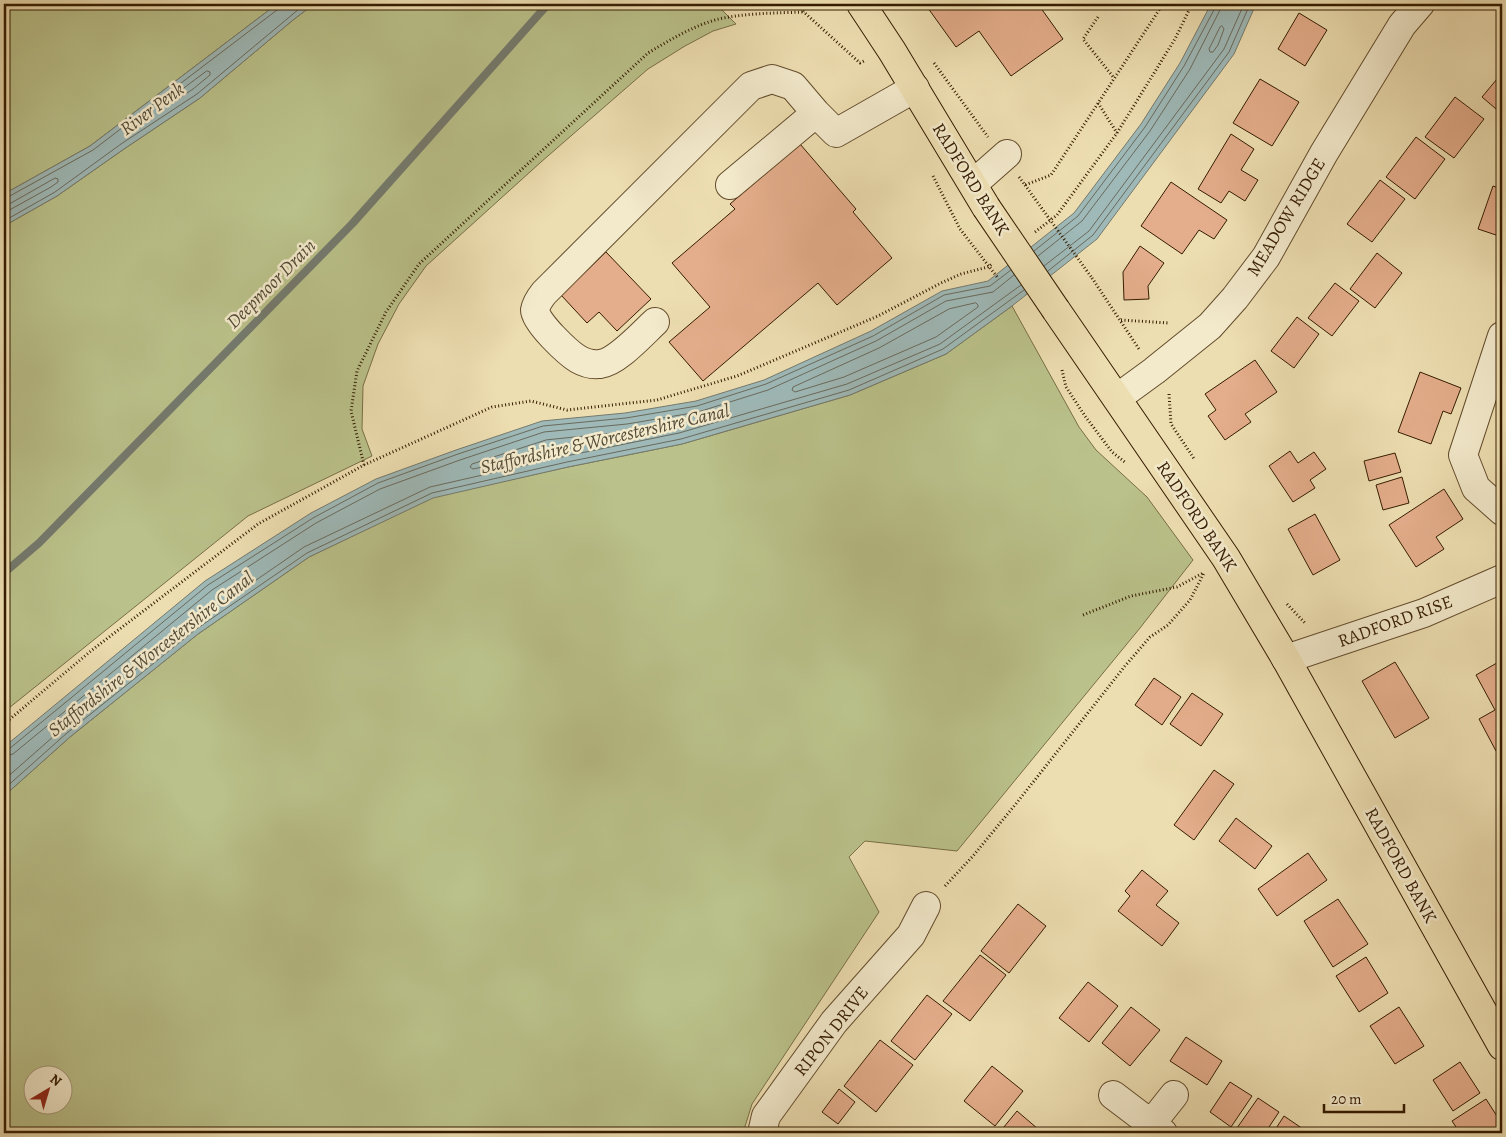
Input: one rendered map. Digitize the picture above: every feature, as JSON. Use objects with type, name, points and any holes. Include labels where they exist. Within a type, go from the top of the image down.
[{"type":"highway","name":"RADFORD BANK","points":[[861,4],[915,88],[979,195],[1226,558],[1286,659],[1502,1046]]},
{"type":"street","name":"MEADOW RIDGE","points":[[1117,398],[1154,372],[1210,326],[1236,298],[1266,257],[1324,153],[1402,25],[1420,4]]},
{"type":"street","points":[[655,322],[613,360],[601,364],[589,364],[578,359],[564,348],[539,320],[535,311],[544,293],[751,86],[772,79],[792,86],[836,133],[915,88]]},
{"type":"street","points":[[730,185],[816,113]]},
{"type":"street","points":[[979,195],[1006,156]]},
{"type":"street","points":[[1502,336],[1463,455],[1476,488],[1502,511]]},
{"type":"street","name":"RADFORD RISE","points":[[1286,659],[1424,613],[1502,579]]},
{"type":"street","name":"RIPON DRIVE","points":[[762,1133],[766,1116],[834,1022],[916,939],[926,906]]},
{"type":"street","points":[[1113,1095],[1157,1129],[1174,1095]]},
{"type":"path","points":[[795,4],[860,63],[892,51]]},
{"type":"path","points":[[1025,185],[1051,175],[1163,4]]},
{"type":"path","points":[[1066,203],[1117,133],[1175,39],[1192,4]]},
{"type":"path","points":[[364,465],[351,410],[357,372],[386,312],[418,264],[648,53],[687,31],[716,20],[756,14],[804,12]]},
{"type":"path","points":[[1098,17],[1083,39],[1114,79]]},
{"type":"path","points":[[930,58],[1006,156],[1142,353]]},
{"type":"path","points":[[1098,103],[1117,133]]},
{"type":"path","points":[[960,229],[1003,283]]},
{"type":"path","points":[[4,724],[92,650],[258,524],[364,465],[492,408],[531,401],[567,410],[657,400],[737,376],[878,316],[941,283]]},
{"type":"path","points":[[1120,320],[1210,326]]},
{"type":"path","points":[[1169,393],[1171,424],[1198,465]]},
{"type":"path","points":[[926,906],[973,856],[1150,637],[1168,625],[1190,600],[1204,572],[1178,588],[1131,596],[1083,614]]},
{"type":"path","points":[[1283,597],[1288,605],[1327,645]]},
{"type":"green space","points":[[4,4],[277,4],[90,146],[4,194]]},
{"type":"green space","points":[[314,4],[716,4],[736,24],[713,31],[648,69],[426,266],[399,304],[378,344],[363,386],[362,429],[372,456],[248,516],[4,712],[4,226],[57,196],[200,98]]},
{"type":"green space","points":[[1012,306],[1079,427],[1096,450],[1147,497],[1193,560],[1140,628],[957,851],[865,841],[849,857],[879,912],[752,1104],[743,1133],[4,1133],[4,796],[70,737],[198,634],[309,557],[433,497],[682,444],[850,395],[946,354]]},
{"type":"water","name":"River Penk","points":[[277,4],[314,4],[200,98],[57,196],[4,226],[4,194],[90,146]]},
{"type":"water","name":"Staffordshire & Worcestershire Canal","points":[[1211,4],[1256,4],[1234,54],[1097,239],[1012,306],[946,354],[850,395],[682,444],[568,467],[433,498],[309,557],[198,634],[70,737],[4,796],[4,747],[205,581],[311,513],[376,479],[542,421],[625,413],[696,401],[764,380],[871,331],[942,291],[988,281],[1074,213],[1141,124],[1180,63]]},
{"type":"building","points":[[925,4],[1026,4],[1030,9],[1038,4],[1063,39],[1011,76],[979,31],[956,47]]},
{"type":"building","points":[[1299,13],[1327,30],[1305,66],[1278,49]]},
{"type":"building","points":[[1502,73],[1502,114],[1482,97]]},
{"type":"building","points":[[1260,79],[1299,102],[1272,146],[1233,123]]},
{"type":"building","points":[[1455,97],[1484,119],[1454,158],[1425,137]]},
{"type":"building","points":[[1231,134],[1254,149],[1241,170],[1258,180],[1245,201],[1229,191],[1221,203],[1198,189]]},
{"type":"building","points":[[1416,137],[1445,159],[1415,199],[1386,177]]},
{"type":"building","points":[[800,144],[856,209],[853,212],[892,258],[837,305],[818,283],[703,381],[669,342],[710,307],[672,263],[735,209],[730,204]]},
{"type":"building","points":[[1380,180],[1405,199],[1372,242],[1347,224]]},
{"type":"building","points":[[1171,182],[1227,220],[1214,239],[1199,230],[1182,254],[1141,226]]},
{"type":"building","points":[[1493,186],[1502,189],[1502,237],[1478,229]]},
{"type":"building","points":[[1140,246],[1164,263],[1148,286],[1149,299],[1124,300],[1123,272]]},
{"type":"building","points":[[606,252],[651,299],[617,331],[599,312],[587,323],[561,295]]},
{"type":"building","points":[[1377,253],[1402,273],[1375,308],[1350,289]]},
{"type":"building","points":[[1335,283],[1359,301],[1332,336],[1308,318]]},
{"type":"building","points":[[1297,317],[1319,334],[1294,368],[1271,351]]},
{"type":"building","points":[[1255,360],[1277,392],[1245,414],[1251,422],[1225,440],[1208,416],[1216,410],[1205,394]]},
{"type":"building","points":[[1420,372],[1461,388],[1451,414],[1443,411],[1431,444],[1398,432]]},
{"type":"building","points":[[1290,451],[1298,463],[1314,452],[1326,469],[1310,480],[1315,488],[1293,502],[1269,466]]},
{"type":"building","points":[[1395,453],[1401,472],[1369,481],[1364,461]]},
{"type":"building","points":[[1402,477],[1409,503],[1383,510],[1376,485]]},
{"type":"building","points":[[1444,489],[1463,519],[1436,537],[1444,549],[1416,567],[1389,525]]},
{"type":"building","points":[[1315,514],[1340,560],[1313,575],[1288,529]]},
{"type":"building","points":[[1502,660],[1502,747],[1496,751],[1479,719],[1495,710],[1476,675]]},
{"type":"building","points":[[1395,662],[1429,718],[1395,738],[1362,681]]},
{"type":"building","points":[[1154,678],[1181,697],[1162,725],[1135,705]]},
{"type":"building","points":[[1192,693],[1223,714],[1201,746],[1170,724]]},
{"type":"building","points":[[1214,770],[1234,784],[1194,840],[1174,825]]},
{"type":"building","points":[[1236,818],[1272,846],[1255,869],[1219,841]]},
{"type":"building","points":[[1308,853],[1327,880],[1277,916],[1258,889]]},
{"type":"building","points":[[1142,870],[1168,891],[1156,905],[1179,923],[1162,946],[1118,911],[1130,896],[1125,891]]},
{"type":"building","points":[[1338,899],[1368,944],[1333,967],[1304,921]]},
{"type":"building","points":[[1018,904],[1046,926],[1009,973],[981,951]]},
{"type":"building","points":[[980,955],[1006,975],[970,1021],[943,1001]]},
{"type":"building","points":[[1366,957],[1388,993],[1359,1012],[1336,976]]},
{"type":"building","points":[[1088,982],[1118,1006],[1089,1042],[1059,1018]]},
{"type":"building","points":[[927,995],[952,1014],[915,1060],[891,1041]]},
{"type":"building","points":[[1131,1007],[1160,1030],[1130,1066],[1102,1043]]},
{"type":"building","points":[[1399,1007],[1424,1046],[1395,1064],[1370,1026]]},
{"type":"building","points":[[1186,1037],[1222,1061],[1207,1085],[1170,1061]]},
{"type":"building","points":[[880,1040],[913,1065],[876,1112],[844,1086]]},
{"type":"building","points":[[1460,1062],[1480,1093],[1453,1111],[1433,1080]]},
{"type":"building","points":[[992,1066],[1023,1091],[995,1126],[964,1101]]},
{"type":"building","points":[[1230,1082],[1252,1096],[1231,1127],[1210,1112]]},
{"type":"building","points":[[839,1089],[855,1102],[838,1124],[822,1112]]},
{"type":"building","points":[[1258,1098],[1279,1112],[1265,1133],[1244,1133],[1237,1128]]},
{"type":"building","points":[[1486,1099],[1502,1124],[1502,1129],[1495,1133],[1460,1133],[1452,1121]]},
{"type":"building","points":[[1017,1111],[1038,1129],[1034,1133],[999,1133]]},
{"type":"building","points":[[1284,1116],[1306,1131],[1304,1133],[1273,1133]]},
{"type":"waterway","name":"Deepmoor Drain","points":[[4,573],[39,543],[352,224],[548,4]]}]
